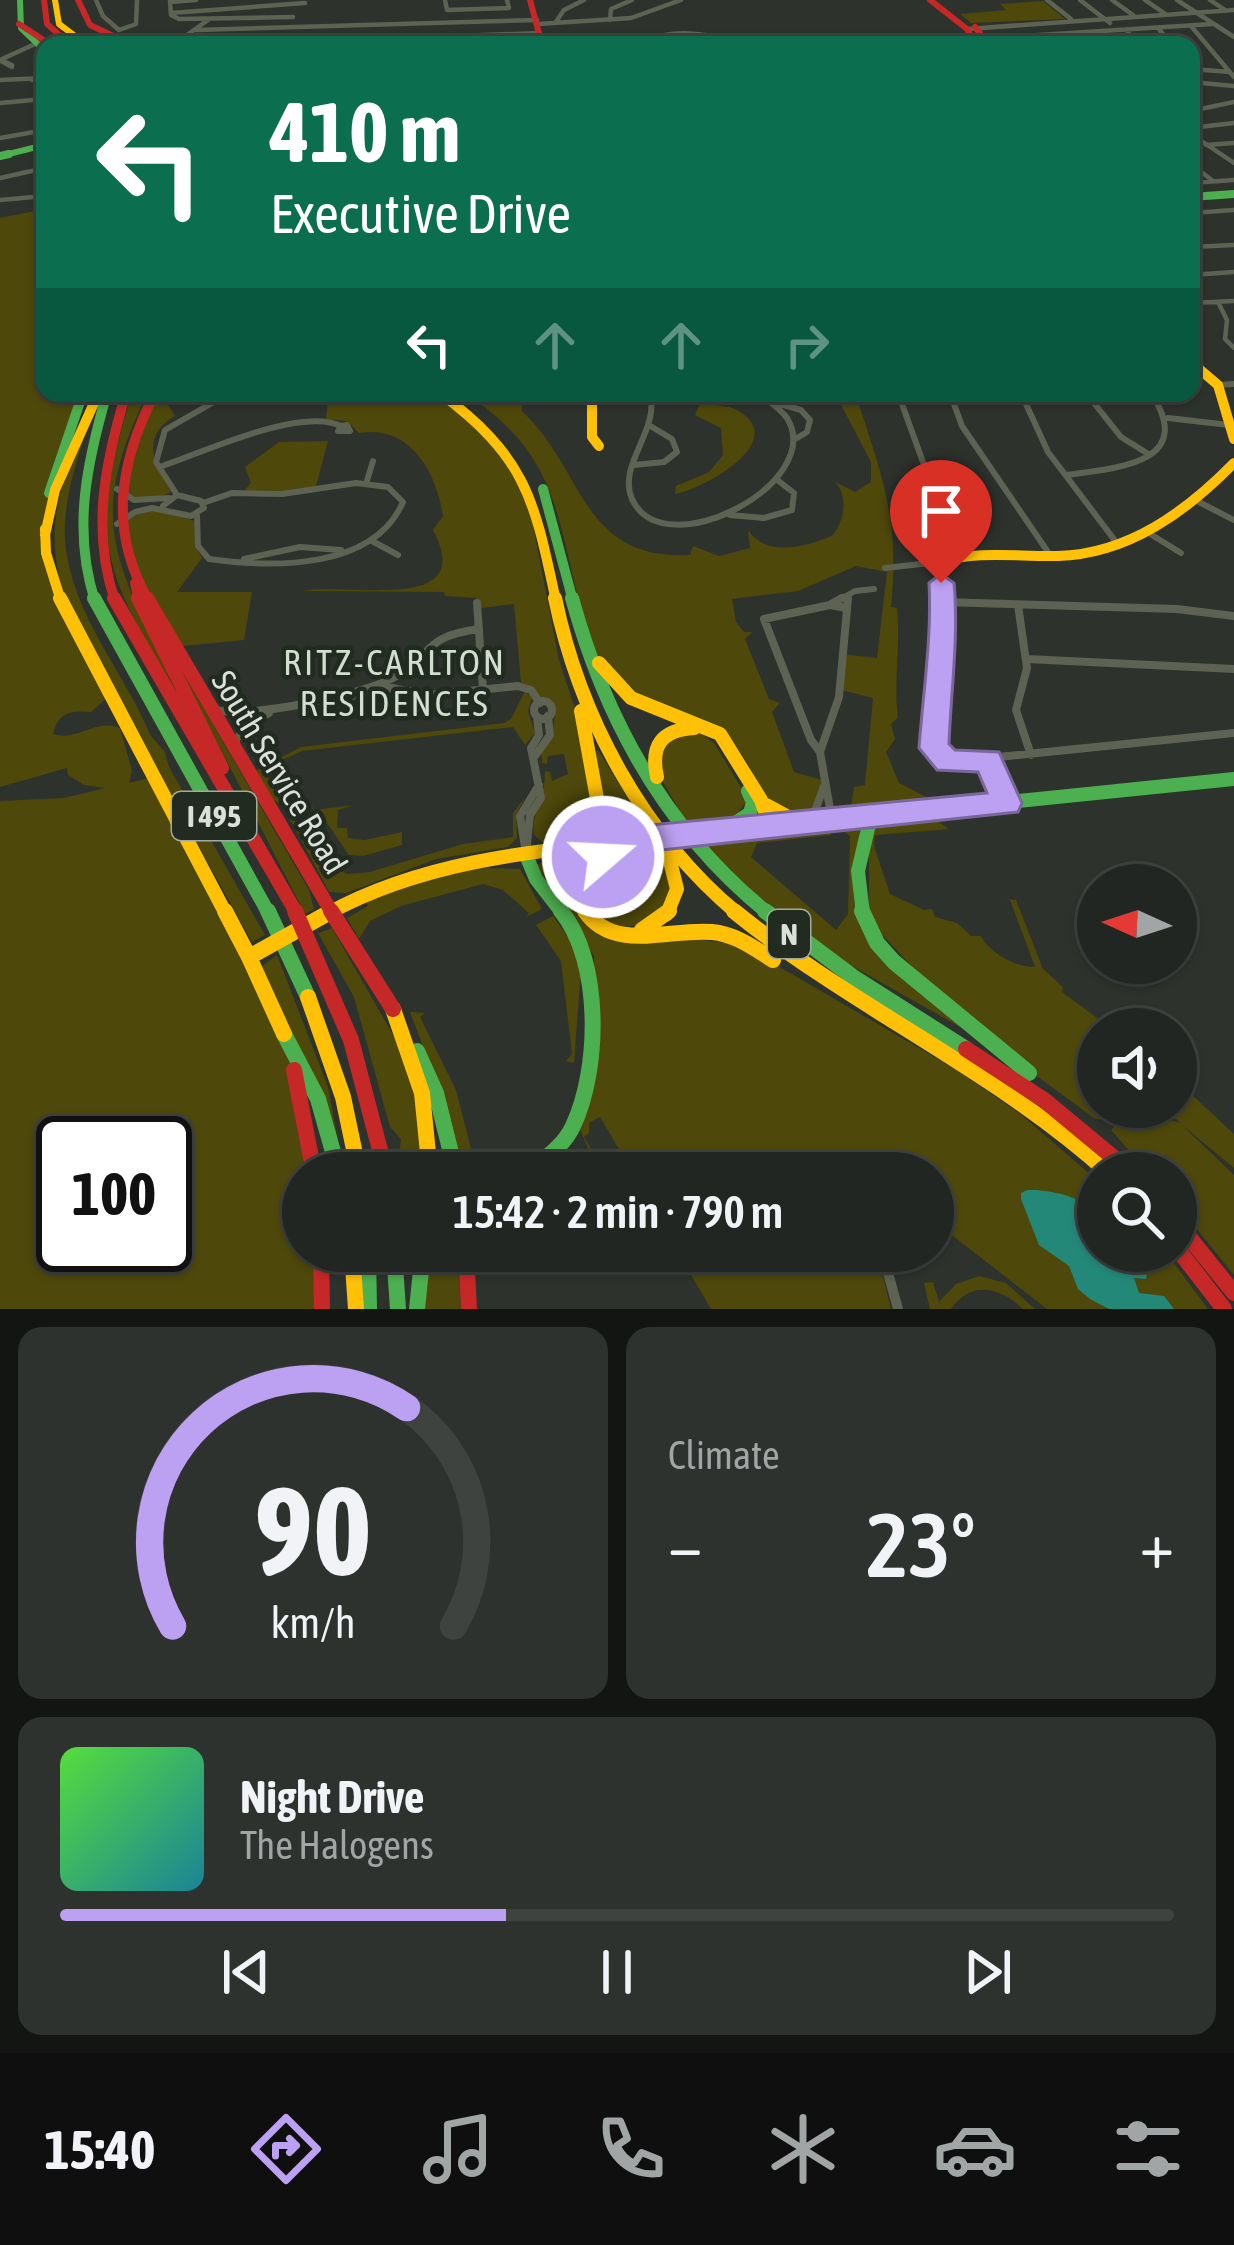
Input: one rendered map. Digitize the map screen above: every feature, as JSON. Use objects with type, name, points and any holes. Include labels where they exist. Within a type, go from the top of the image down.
[{"type":"main road","points":[[20,0],[20,24],[36,38]]},
{"type":"main road","points":[[34,0],[40,36]]},
{"type":"main road","points":[[44,0],[46,24],[67,36]]},
{"type":"main road","points":[[55,0],[59,24],[72,36]]},
{"type":"main road","points":[[75,0],[74,14],[81,24],[104,36]]},
{"type":"main road","points":[[75,0],[89,24],[114,36]]},
{"type":"main road","points":[[530,0],[539,30]]},
{"type":"main road","points":[[930,0],[971,28],[973,36]]},
{"type":"main road","points":[[0,156],[36,147]]},
{"type":"main road","points":[[1200,193],[1234,194]]},
{"type":"main road","points":[[1200,370],[1218,385],[1232,429]]},
{"type":"main road","points":[[80,402],[51,484],[45,535],[65,613],[249,956],[318,1099],[334,1152]]},
{"type":"main road","points":[[45,535],[56,490],[94,402]]},
{"type":"main road","name":"I 495","points":[[104,402],[76,504],[82,575],[304,981],[338,1075],[354,1152]]},
{"type":"main road","name":"I 495","points":[[124,402],[96,502],[100,562],[118,611],[315,948],[343,1012],[371,1098],[382,1152]]},
{"type":"main road","name":"South Service Road","points":[[150,402],[128,444],[117,489],[117,524],[135,583],[393,1009],[436,1094],[451,1152]]},
{"type":"main road","name":"N","points":[[454,402],[486,423],[524,471],[535,499],[561,624],[593,718],[656,824],[706,887],[758,935],[808,971],[1035,1109],[1085,1152]]},
{"type":"main road","points":[[468,402],[504,428]]},
{"type":"main road","points":[[592,402],[592,437],[599,446]]},
{"type":"main road","points":[[939,562],[961,553],[1104,554],[1195,500],[1233,469]]},
{"type":"main road","name":"N","points":[[536,471],[575,617],[619,728],[671,811],[730,882],[787,933],[1010,1072],[1110,1152]]},
{"type":"main road","points":[[135,583],[235,795],[237,814]]},
{"type":"main road","points":[[575,617],[620,691],[720,734],[761,800],[770,826]]},
{"type":"main road","points":[[549,851],[589,831],[601,811],[583,716],[562,656],[561,624]]},
{"type":"main road","points":[[671,811],[651,759],[651,746],[670,729],[702,730],[718,742],[753,802],[748,815],[724,831]]},
{"type":"main road","points":[[249,956],[371,890],[435,869],[639,839],[1234,779]]},
{"type":"main road","points":[[761,800],[778,816],[805,823]]},
{"type":"main road","points":[[871,817],[862,835],[859,900],[872,936],[1055,1095],[1094,1136]]},
{"type":"main road","points":[[639,839],[599,859],[585,879],[589,908],[620,929],[655,926],[679,902],[680,879],[656,824]]},
{"type":"main road","points":[[566,849],[568,873],[584,915],[606,932],[633,938],[699,931],[732,937],[897,1032],[938,1047]]},
{"type":"main road","points":[[529,854],[559,863],[568,873]]},
{"type":"main road","points":[[529,854],[532,881],[581,939],[590,967],[581,1108],[566,1138],[551,1152]]},
{"type":"main road","points":[[393,1009],[422,1093],[428,1152]]},
{"type":"main road","points":[[284,1034],[310,1152]]},
{"type":"main road","points":[[1197,1247],[1234,1293]]},
{"type":"main road","points":[[321,1272],[322,1309]]},
{"type":"main road","points":[[353,1272],[356,1309]]},
{"type":"main road","points":[[368,1272],[369,1309]]},
{"type":"main road","points":[[395,1272],[398,1309]]},
{"type":"main road","points":[[417,1309],[421,1272]]},
{"type":"main road","points":[[467,1272],[469,1309]]},
{"type":"main road","points":[[1195,1272],[1224,1309]]},
{"type":"street","points":[[96,0],[103,16],[119,30],[136,24],[137,0]]},
{"type":"street","points":[[170,13],[170,1],[196,0]]},
{"type":"street","points":[[445,0],[447,10],[509,8],[506,0]]},
{"type":"street","points":[[555,23],[564,10],[584,0]]},
{"type":"street","points":[[610,20],[611,9],[632,0]]},
{"type":"street","points":[[461,36],[539,30],[555,23],[583,26],[646,15],[681,0]]},
{"type":"street","points":[[1047,0],[1072,20]]},
{"type":"street","points":[[1080,0],[1110,23]]},
{"type":"street","points":[[1112,0],[1134,16]]},
{"type":"street","points":[[1145,0],[1165,14]]},
{"type":"street","points":[[1177,0],[1212,24]]},
{"type":"street","points":[[1210,0],[1226,10]]},
{"type":"street","points":[[306,2],[302,12],[293,16],[179,20],[170,13],[306,2]]},
{"type":"street","points":[[971,28],[1234,10]]},
{"type":"street","points":[[282,36],[293,16]]},
{"type":"street","points":[[187,36],[208,20]]},
{"type":"street","points":[[197,30],[431,21],[539,30]]},
{"type":"street","points":[[1041,22],[1055,34]]},
{"type":"street","points":[[1045,36],[1212,24],[1233,35]]},
{"type":"street","points":[[1190,25],[1200,36]]},
{"type":"street","points":[[389,36],[390,26]]},
{"type":"street","points":[[1158,27],[1165,36]]},
{"type":"street","points":[[1126,29],[1131,36]]},
{"type":"street","points":[[1094,32],[1097,36]]},
{"type":"street","points":[[656,36],[697,36]]},
{"type":"street","points":[[1200,36],[1231,71]]},
{"type":"street","points":[[0,60],[36,48]]},
{"type":"street","points":[[0,60],[12,67],[1,80]]},
{"type":"street","points":[[1200,69],[1231,71]]},
{"type":"street","points":[[1,80],[32,80]]},
{"type":"street","points":[[1200,83],[1234,86]]},
{"type":"street","points":[[0,106],[36,100]]},
{"type":"street","points":[[1200,110],[1234,102]]},
{"type":"street","points":[[1200,129],[1234,123]]},
{"type":"street","points":[[0,138],[36,130]]},
{"type":"street","points":[[1200,141],[1234,163]]},
{"type":"street","points":[[1204,146],[1234,143]]},
{"type":"street","points":[[0,178],[36,170]]},
{"type":"street","points":[[1200,171],[1214,182]]},
{"type":"street","points":[[1200,189],[1234,180]]},
{"type":"street","points":[[0,190],[3,199],[36,197]]},
{"type":"street","points":[[1200,213],[1232,213]]},
{"type":"street","points":[[1200,247],[1234,245]]},
{"type":"street","points":[[1200,274],[1234,272]]},
{"type":"street","points":[[1200,303],[1234,301]]},
{"type":"street","points":[[1218,302],[1227,320],[1225,339],[1234,348]]},
{"type":"street","points":[[1218,385],[1234,384]]},
{"type":"street","points":[[174,496],[159,467],[165,430],[217,402]]},
{"type":"street","points":[[653,402],[656,413],[634,465],[630,494],[642,513],[653,520],[695,525],[729,515],[764,518],[792,510],[794,493],[776,478]]},
{"type":"street","points":[[901,402],[949,534],[961,553]]},
{"type":"street","points":[[953,402],[962,426],[1050,555]]},
{"type":"street","points":[[1024,402],[1033,428],[1120,548]]},
{"type":"street","points":[[1093,402],[1121,437],[1150,455]]},
{"type":"street","points":[[1066,475],[1124,466],[1150,455],[1165,442],[1168,418],[1157,402]]},
{"type":"street","points":[[729,515],[776,478],[792,457],[797,438],[794,424],[775,403]]},
{"type":"street","points":[[775,403],[795,408],[810,420],[807,433],[797,438]]},
{"type":"street","points":[[1168,418],[1232,429]]},
{"type":"street","points":[[159,467],[221,450],[274,426],[319,421],[341,426]]},
{"type":"street","points":[[634,465],[664,462],[677,452],[672,439],[652,427]]},
{"type":"street","points":[[366,484],[373,460]]},
{"type":"street","points":[[117,489],[139,502],[174,496],[203,503],[232,493],[282,494],[366,484],[388,487],[403,502],[397,520],[372,541],[349,551],[293,561],[208,559],[201,553],[196,515]]},
{"type":"street","points":[[163,506],[174,496]]},
{"type":"street","points":[[1195,500],[1234,520]]},
{"type":"street","points":[[117,524],[134,510],[163,506],[196,515],[202,512],[203,503]]},
{"type":"street","points":[[1146,531],[1181,553]]},
{"type":"street","points":[[372,541],[398,555]]},
{"type":"street","points":[[889,568],[939,562],[944,602],[933,743],[936,759],[958,763],[1234,733]]},
{"type":"street","points":[[820,752],[841,692],[848,603],[855,591],[874,589]]},
{"type":"street","points":[[944,602],[1177,609],[1234,616]]},
{"type":"street","points":[[477,603],[483,689]]},
{"type":"street","points":[[832,820],[820,752],[811,740],[764,619],[848,603]]},
{"type":"street","points":[[1018,605],[1027,659],[1016,710],[1031,755]]},
{"type":"street","points":[[212,709],[237,716],[271,712],[381,684],[404,672],[433,638],[479,628]]},
{"type":"street","points":[[1027,659],[1234,669]]},
{"type":"street","points":[[404,672],[409,688]]},
{"type":"street","points":[[301,705],[409,688],[425,695],[523,687],[552,707],[543,716],[531,748],[542,798],[530,815],[529,854]]},
{"type":"street","points":[[540,703],[532,709],[543,716]]},
{"type":"street","points":[[233,744],[248,725],[271,712]]},
{"type":"street","points":[[1132,729],[1141,743]]},
{"type":"street","points":[[988,760],[1007,803]]},
{"type":"street","points":[[805,823],[825,785]]},
{"type":"street","points":[[888,1272],[898,1309]]},
{"type":"shaded area","points":[[1043,1],[1065,19],[971,23],[960,14],[1006,10],[1000,4]]},
{"type":"shaded area","points":[[36,211],[36,402],[80,402],[45,521],[54,584],[107,698],[91,712],[62,717],[53,734],[120,728],[132,770],[129,783],[153,777],[284,1034],[309,1152],[282,1152],[282,1272],[321,1272],[322,1309],[0,1309],[0,801],[64,798],[105,788],[84,785],[68,775],[67,768],[0,787],[0,218]]},
{"type":"shaded area","points":[[129,402],[144,402],[116,480],[113,515],[127,581],[178,697],[132,615],[110,552],[107,520],[118,443]]},
{"type":"shaded area","points":[[154,402],[166,402],[175,416],[157,433],[154,452],[171,492],[152,500],[125,496],[128,450]]},
{"type":"shaded area","points":[[328,402],[444,402],[482,426],[512,461],[530,510],[559,660],[584,736],[597,812],[572,837],[542,842],[534,835],[545,771],[552,781],[568,774],[564,754],[548,756],[547,764],[542,763],[541,752],[553,735],[555,708],[521,682],[514,604],[481,608],[477,598],[445,596],[444,592],[301,591],[403,589],[424,584],[438,574],[442,557],[433,530],[443,516],[439,499],[418,455],[393,436],[359,433],[347,421],[326,419]]},
{"type":"shaded area","points":[[477,402],[522,402],[522,411],[589,507],[626,543],[654,553],[690,555],[693,546],[719,556],[750,548],[748,530],[776,547],[799,546],[833,535],[843,509],[835,482],[855,492],[871,482],[871,462],[840,402],[858,402],[891,522],[898,717],[891,724],[895,739],[886,752],[899,783],[930,799],[930,805],[849,819],[854,787],[865,785],[873,698],[841,690],[841,654],[877,658],[887,572],[856,566],[798,591],[732,599],[736,622],[744,632],[752,632],[745,639],[769,699],[780,703],[772,712],[794,772],[822,780],[813,811],[774,811],[746,760],[725,734],[639,699],[605,670],[587,632],[546,484],[517,437]]},
{"type":"shaded area","points":[[700,404],[735,409],[751,421],[755,434],[750,448],[722,473],[675,494],[676,486],[709,472],[723,455],[721,428],[695,415]]},
{"type":"shaded area","points":[[93,409],[65,522],[76,591],[151,736],[165,752],[169,767],[265,935],[252,942],[70,615],[56,556],[57,509]]},
{"type":"shaded area","points":[[328,441],[315,490],[242,493],[251,483],[245,467],[279,442]]},
{"type":"shaded area","points":[[156,509],[195,521],[195,546],[202,558],[177,592],[252,592],[244,640],[182,646],[145,585],[126,536],[125,519]]},
{"type":"shaded area","points":[[172,654],[309,890],[314,909],[305,914]]},
{"type":"shaded area","points":[[525,691],[532,698],[528,711],[535,733],[525,745],[513,727],[302,751],[274,764],[270,771],[289,802],[295,801],[284,805],[272,800],[255,771],[301,747],[504,723],[511,719]]},
{"type":"shaded area","points":[[699,732],[714,743],[748,799],[734,818],[689,826],[657,772],[662,736]]},
{"type":"shaded area","points":[[598,750],[647,830],[583,839],[593,833],[594,752]]},
{"type":"shaded area","points":[[526,796],[516,814],[517,838],[508,847],[436,859],[346,893],[329,892],[289,817],[301,810],[297,815],[329,865],[347,874],[370,872],[463,844],[513,837],[513,813]]},
{"type":"shaded area","points":[[312,805],[314,810],[354,805],[338,810],[337,828],[347,828],[348,838],[365,840],[402,832],[402,845],[349,855],[320,813],[314,815]]},
{"type":"shaded area","points":[[933,818],[949,829],[875,835],[874,846],[890,894],[924,910],[932,909],[935,917],[957,923],[971,936],[981,936],[1004,958],[1035,967],[1010,900],[1003,899],[1016,900],[1043,969],[1084,1008],[1077,1008],[1077,1106],[1026,1068],[869,929],[869,825]]},
{"type":"shaded area","points":[[860,825],[854,904],[976,1036],[838,958],[767,907],[703,842],[828,830],[831,835],[757,843],[751,857],[836,930],[848,914],[850,836],[842,830]]},
{"type":"shaded area","points":[[660,846],[670,862],[674,902],[644,922],[617,926],[606,922],[592,896],[589,875],[622,851]]},
{"type":"shaded area","points":[[544,861],[557,865],[588,926],[742,945],[955,1069],[1019,1113],[1077,1163],[1077,1272],[1181,1272],[1208,1309],[1047,1309],[954,1237],[954,1152],[621,1152],[600,1117],[589,1123],[584,1137],[590,1152],[579,1127],[590,1089],[594,956],[532,868]]},
{"type":"shaded area","points":[[475,868],[520,869],[542,909],[526,917],[529,913],[503,890],[483,884],[401,906],[370,921],[359,939],[347,918],[368,906],[366,902],[406,885]]},
{"type":"shaded area","points":[[553,916],[582,957],[574,1063],[566,1061],[572,1054],[561,961],[536,925]]},
{"type":"shaded area","points":[[332,928],[400,1047],[414,1084],[421,1152],[399,1152],[401,1139],[390,1127],[354,997],[318,933]]},
{"type":"shaded area","points":[[277,955],[328,1087],[340,1151],[262,966]]},
{"type":"shaded area","points":[[410,1012],[425,1013],[420,1017],[456,1090],[472,1152],[458,1152],[451,1120]]},
{"type":"shaded area","points":[[1197,1100],[1234,1134],[1234,1168],[1186,1128],[1197,1128]]},
{"type":"shaded area","points":[[1185,1128],[1234,1175],[1234,1275],[1197,1229],[1197,1152],[1130,1152],[1111,1130]]},
{"type":"shaded area","points":[[424,1272],[458,1272],[461,1309],[421,1309]]},
{"type":"shaded area","points":[[689,1272],[882,1272],[891,1309],[711,1309]]},
{"type":"shaded area","points":[[979,1276],[1006,1283],[1035,1309],[1023,1309],[1005,1296],[977,1290],[951,1309],[930,1309],[924,1283],[933,1282],[939,1302],[956,1284]]},
{"type":"water","points":[[1021,1193],[1058,1193],[1077,1200],[1077,1272],[1139,1272],[1147,1275],[1146,1279],[1134,1278],[1139,1293],[1164,1296],[1174,1309],[1109,1309],[1090,1299],[1078,1289],[1069,1266],[1039,1245]]},
{"type":"traffic: fast","points":[[20,0],[21,28],[36,42]]},
{"type":"traffic: fast","points":[[0,156],[36,147]]},
{"type":"traffic: fast","points":[[1200,196],[1234,194]]},
{"type":"traffic: fast","points":[[49,493],[80,402]]},
{"type":"traffic: fast","points":[[105,402],[86,475],[82,529],[98,611],[254,882],[308,997]]},
{"type":"traffic: fast","points":[[543,489],[602,691],[632,755],[668,810],[708,858],[801,941],[966,1049]]},
{"type":"traffic: fast","points":[[703,833],[1234,779]]},
{"type":"traffic: fast","points":[[724,831],[750,813],[753,802],[748,791]]},
{"type":"traffic: fast","points":[[871,816],[858,871],[867,927],[916,982],[1029,1073]]},
{"type":"traffic: fast","points":[[526,855],[543,890],[581,941],[590,979],[584,1087],[573,1126],[552,1152]]},
{"type":"traffic: fast","points":[[284,1034],[318,1099],[333,1152]]},
{"type":"traffic: fast","points":[[417,1051],[436,1093],[451,1152]]},
{"type":"traffic: fast","points":[[368,1272],[369,1309]]},
{"type":"traffic: fast","points":[[395,1272],[398,1309]]},
{"type":"traffic: fast","points":[[417,1309],[421,1272]]},
{"type":"traffic: slow","points":[[55,0],[59,24],[75,36]]},
{"type":"traffic: slow","points":[[1200,370],[1218,385],[1234,439]]},
{"type":"traffic: slow","points":[[45,535],[55,490],[94,402]]},
{"type":"traffic: slow","points":[[452,402],[479,422],[506,452],[525,483],[573,668],[589,710],[633,790],[694,872],[772,942],[996,1082],[1085,1152]]},
{"type":"traffic: slow","points":[[592,402],[592,437],[599,446]]},
{"type":"traffic: slow","points":[[939,562],[985,553],[1058,556],[1108,548],[1177,514],[1234,463]]},
{"type":"traffic: slow","points":[[45,529],[46,553],[65,613],[249,957]]},
{"type":"traffic: slow","points":[[599,663],[631,698],[720,734],[761,800],[770,826]]},
{"type":"traffic: slow","points":[[549,851],[589,831],[600,815],[581,711]]},
{"type":"traffic: slow","points":[[657,777],[654,756],[659,740],[672,731],[694,728]]},
{"type":"traffic: slow","points":[[766,805],[799,823]]},
{"type":"traffic: slow","points":[[284,1034],[249,957],[371,890],[450,865],[703,833]]},
{"type":"traffic: slow","points":[[589,907],[592,872],[606,857],[639,839]]},
{"type":"traffic: slow","points":[[567,849],[579,903],[605,930],[639,936],[714,932],[738,939],[773,960]]},
{"type":"traffic: slow","points":[[642,930],[665,917],[676,899],[668,853]]},
{"type":"traffic: slow","points":[[308,997],[343,1097],[355,1152]]},
{"type":"traffic: slow","points":[[393,1009],[422,1093],[428,1152]]},
{"type":"traffic: slow","points":[[353,1272],[356,1309]]},
{"type":"traffic: jam","points":[[44,0],[47,24],[61,36]]},
{"type":"traffic: jam","points":[[78,0],[90,25],[113,36]]},
{"type":"traffic: jam","points":[[530,0],[540,36]]},
{"type":"traffic: jam","points":[[930,0],[971,36]]},
{"type":"traffic: jam","points":[[19,24],[37,36]]},
{"type":"traffic: jam","points":[[975,27],[979,36]]},
{"type":"traffic: jam","points":[[123,402],[105,475],[101,529],[118,611],[297,915],[345,1022],[381,1152]]},
{"type":"traffic: jam","points":[[151,402],[134,437],[123,480],[121,524],[131,571],[331,911]]},
{"type":"traffic: jam","points":[[135,583],[139,602],[222,768]]},
{"type":"traffic: jam","points":[[331,911],[393,1009]]},
{"type":"traffic: jam","points":[[966,1049],[1044,1100],[1107,1152]]},
{"type":"traffic: jam","points":[[294,1070],[310,1152]]},
{"type":"traffic: jam","points":[[1197,1247],[1234,1293]]},
{"type":"traffic: jam","points":[[321,1272],[322,1309]]},
{"type":"traffic: jam","points":[[467,1272],[469,1309]]},
{"type":"traffic: jam","points":[[1195,1272],[1224,1309]]},
{"type":"district","name":"RITZ-CARLTON RESIDENCES","points":[[395,682]]},
{"type":"route","points":[[603,857],[639,839],[1007,803],[988,760],[948,762],[934,748],[939,649],[945,625],[941,583]]}]
